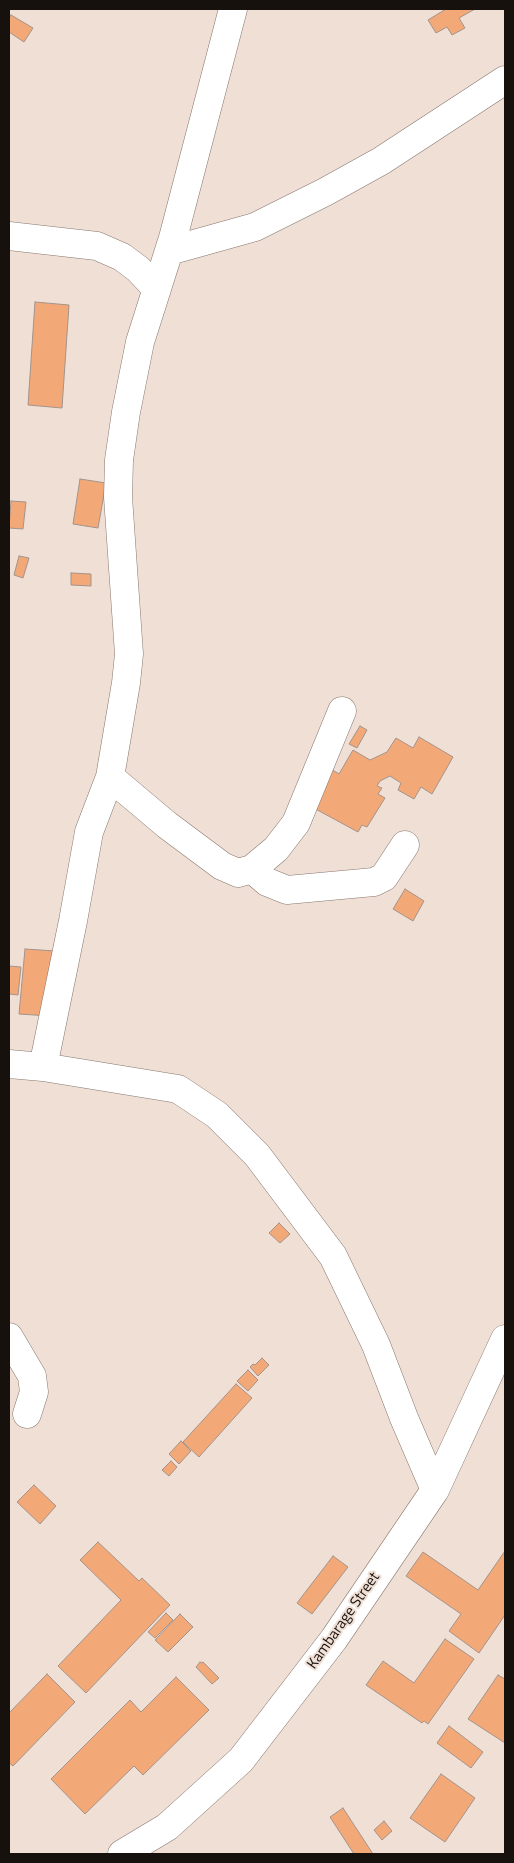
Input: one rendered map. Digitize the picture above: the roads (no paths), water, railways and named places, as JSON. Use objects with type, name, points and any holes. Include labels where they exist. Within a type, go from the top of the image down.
[{"type":"street","points":[[43,1067],[89,832],[110,777],[126,684],[129,654],[118,497],[119,460],[126,412],[140,342],[169,251],[233,9]]},
{"type":"street","points":[[169,251],[255,227],[325,192],[382,161],[505,80]]},
{"type":"street","points":[[9,236],[97,246],[122,257],[138,269],[157,289]]},
{"type":"street","points":[[110,777],[167,825],[222,866],[238,873],[252,869],[276,849],[296,823],[342,711]]},
{"type":"street","points":[[252,869],[267,882],[287,890],[374,882],[384,877],[405,845]]},
{"type":"street","points":[[11,1069],[43,1067],[178,1089],[217,1115],[257,1155],[333,1256],[376,1345],[404,1418],[435,1490]]},
{"type":"street","points":[[9,1338],[32,1376],[34,1392],[27,1414]]},
{"type":"street","name":"Kambarage Street","points":[[122,1854],[167,1827],[241,1760],[334,1639],[435,1490],[502,1352]]}]
